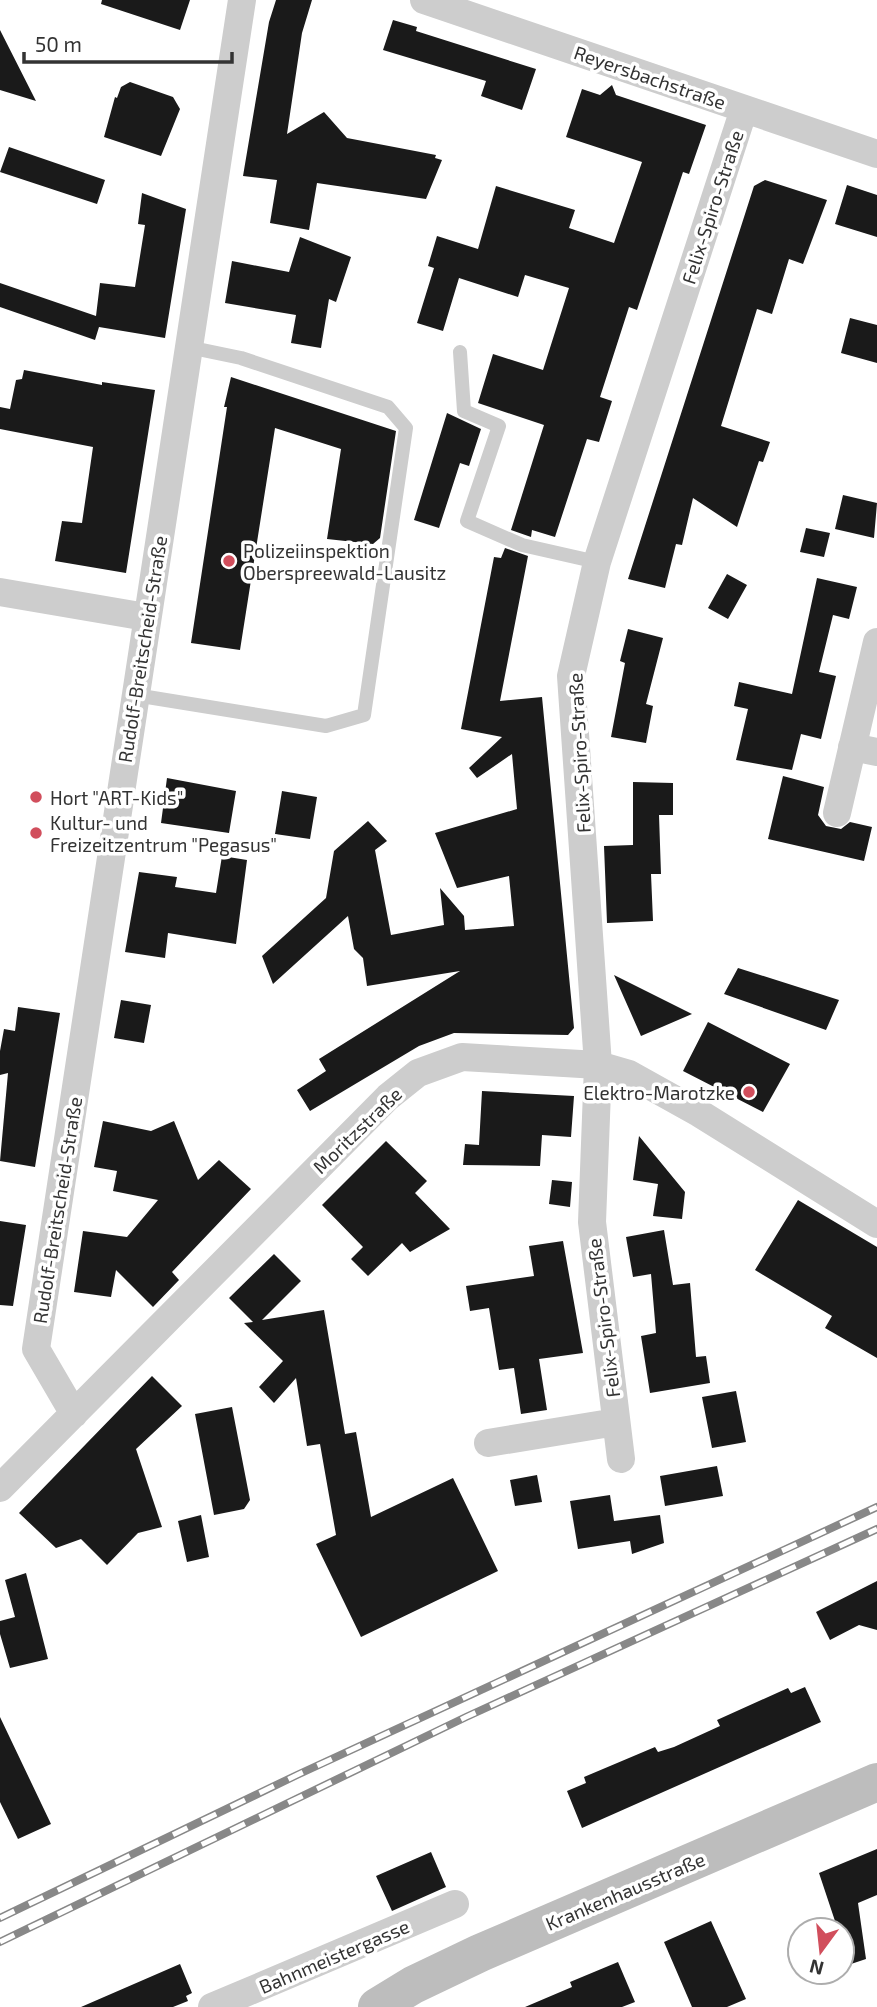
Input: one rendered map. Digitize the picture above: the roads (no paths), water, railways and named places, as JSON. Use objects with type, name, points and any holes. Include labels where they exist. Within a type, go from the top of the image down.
[{"type":"main road","name":"Krankenhausstraße","points":[[377,2007],[413,1985],[480,1953],[877,1782]]},
{"type":"street","name":"Rudolf-Breitscheid-Straße","points":[[74,1414],[36,1349],[242,0]]},
{"type":"street","name":"Reyersbachstraße","points":[[424,0],[877,154]]},
{"type":"street","name":"Felix-Spiro-Straße","points":[[621,1459],[592,1223],[598,1065],[571,676],[597,562],[744,108]]},
{"type":"street","points":[[0,592],[146,617]]},
{"type":"street","points":[[837,813],[865,749],[877,642]]},
{"type":"street","name":"Moritzstraße","points":[[0,1488],[388,1097],[418,1073],[462,1057],[598,1065],[629,1074],[699,1113],[877,1224]]},
{"type":"street","name":"Felix-Spiro-Straße","points":[[488,1443],[616,1422]]},
{"type":"street","name":"Bahnmeistergasse","points":[[212,2007],[456,1904]]},
{"type":"lane","points":[[135,695],[326,726],[364,715],[406,428],[388,407],[242,358],[188,347]]},
{"type":"lane","points":[[460,352],[464,411],[499,426],[467,521],[522,545],[597,562]]},
{"type":"railway","points":[[0,1918],[297,1775],[877,1507]]},
{"type":"railway","points":[[0,1942],[466,1717],[877,1529]]},
{"type":"place","name":"Polizeiinspektion Oberspreewald-Lausitz","points":[[229,561]]},
{"type":"place","name":"Hort \"ART-Kids\"","points":[[36,797]]},
{"type":"place","name":"Kultur- und Freizeitzentrum \"Pegasus\"","points":[[36,833]]},
{"type":"place","name":"Elektro-Marotzke","points":[[749,1092]]}]
